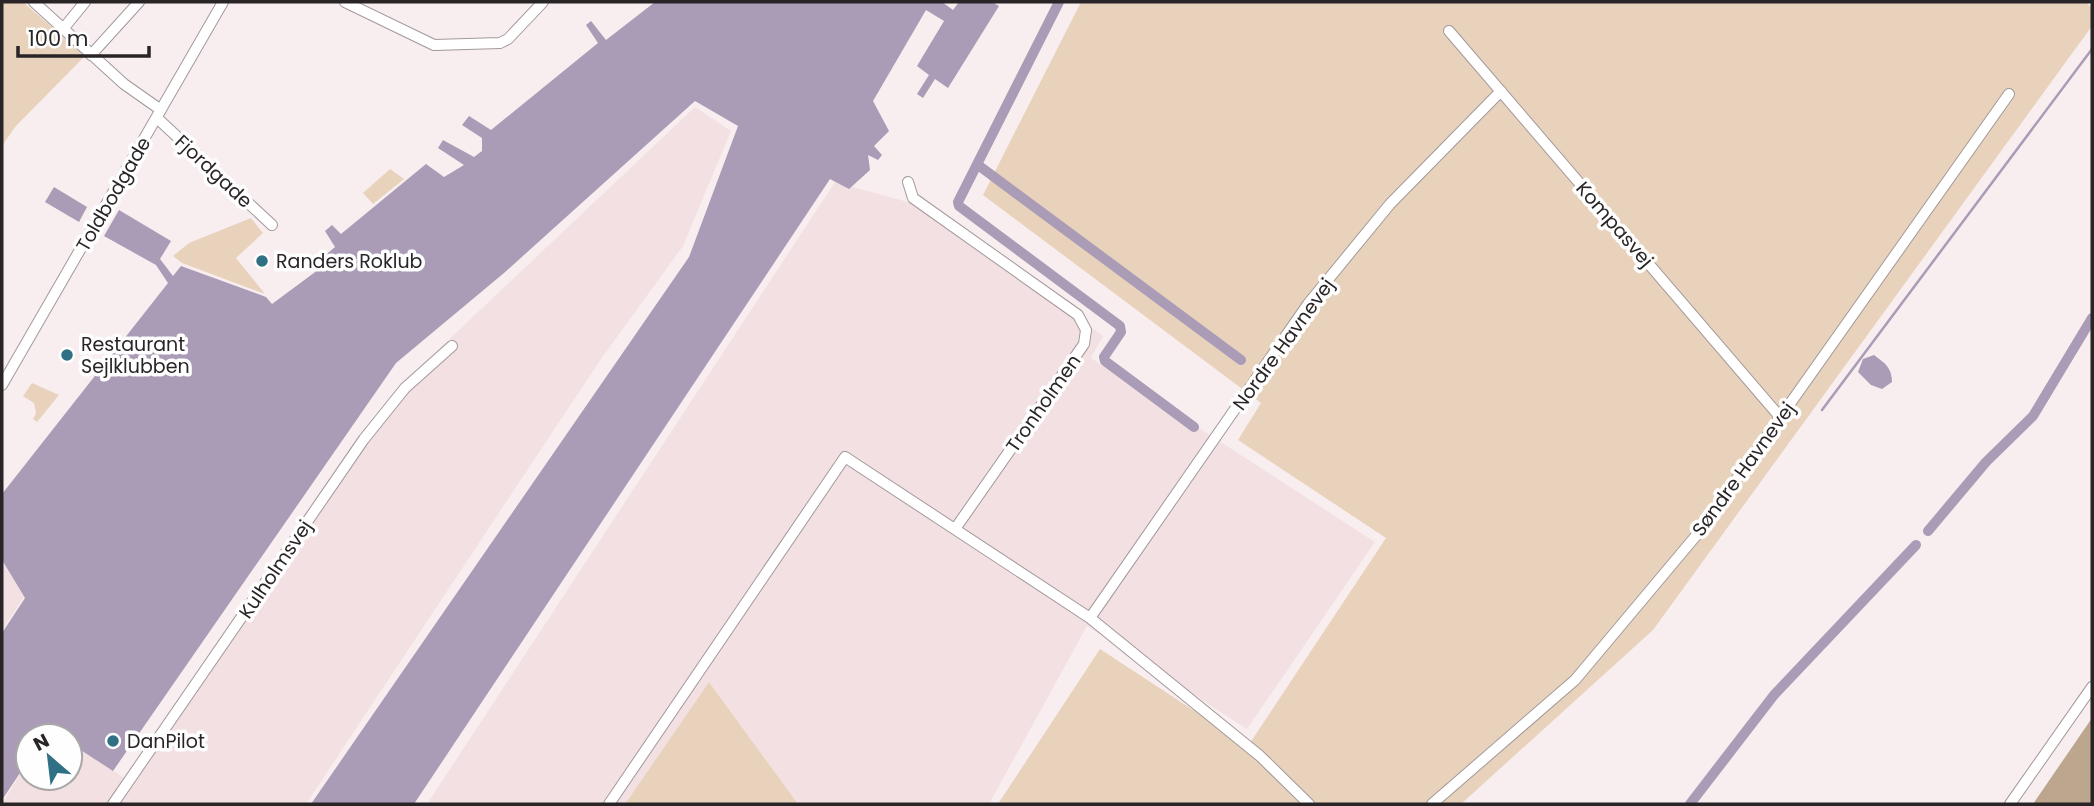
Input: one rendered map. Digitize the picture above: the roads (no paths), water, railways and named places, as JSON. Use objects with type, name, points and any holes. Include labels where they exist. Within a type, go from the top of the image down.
[{"type":"street","name":"Fjordgade","points":[[34,2],[159,114],[272,225]]},
{"type":"street","points":[[63,29],[85,2]]},
{"type":"street","points":[[91,55],[139,2]]},
{"type":"street","name":"Toldbodgade","points":[[2,385],[223,2]]},
{"type":"street","points":[[345,2],[434,45],[500,43],[508,39],[542,2]]},
{"type":"street","name":"Kompasvej","points":[[1450,31],[1780,417]]},
{"type":"street","name":"Nordre Havnevej","points":[[1090,618],[1308,304],[1390,204],[1500,91]]},
{"type":"street","name":"Søndre Havnevej","points":[[1432,804],[1575,680],[1700,531],[2008,94]]},
{"type":"street","name":"Tronholmen","points":[[908,182],[913,198],[1078,315],[1086,330],[1084,344],[954,529]]},
{"type":"street","name":"Kulholmsvej","points":[[113,804],[364,439],[405,388],[452,346]]},
{"type":"street","points":[[609,804],[845,457],[1090,618],[1260,756],[1309,804]]},
{"type":"street","points":[[2010,804],[2092,687]]},
{"type":"waterway","points":[[1059,2],[958,202],[959,206],[1120,326],[1121,332],[1104,357],[1105,361],[1194,427]]},
{"type":"waterway","points":[[1822,410],[2092,49]]},
{"type":"waterway","points":[[978,165],[1241,360]]},
{"type":"waterway","points":[[1928,531],[1986,462],[2033,416],[2092,318]]},
{"type":"waterway","points":[[1690,804],[1774,695],[1916,545]]},
{"type":"place","name":"Randers Roklub","points":[[262,261]]},
{"type":"place","name":"Restaurant Sejlklubben","points":[[67,355]]},
{"type":"place","name":"DanPilot","points":[[113,741]]}]
